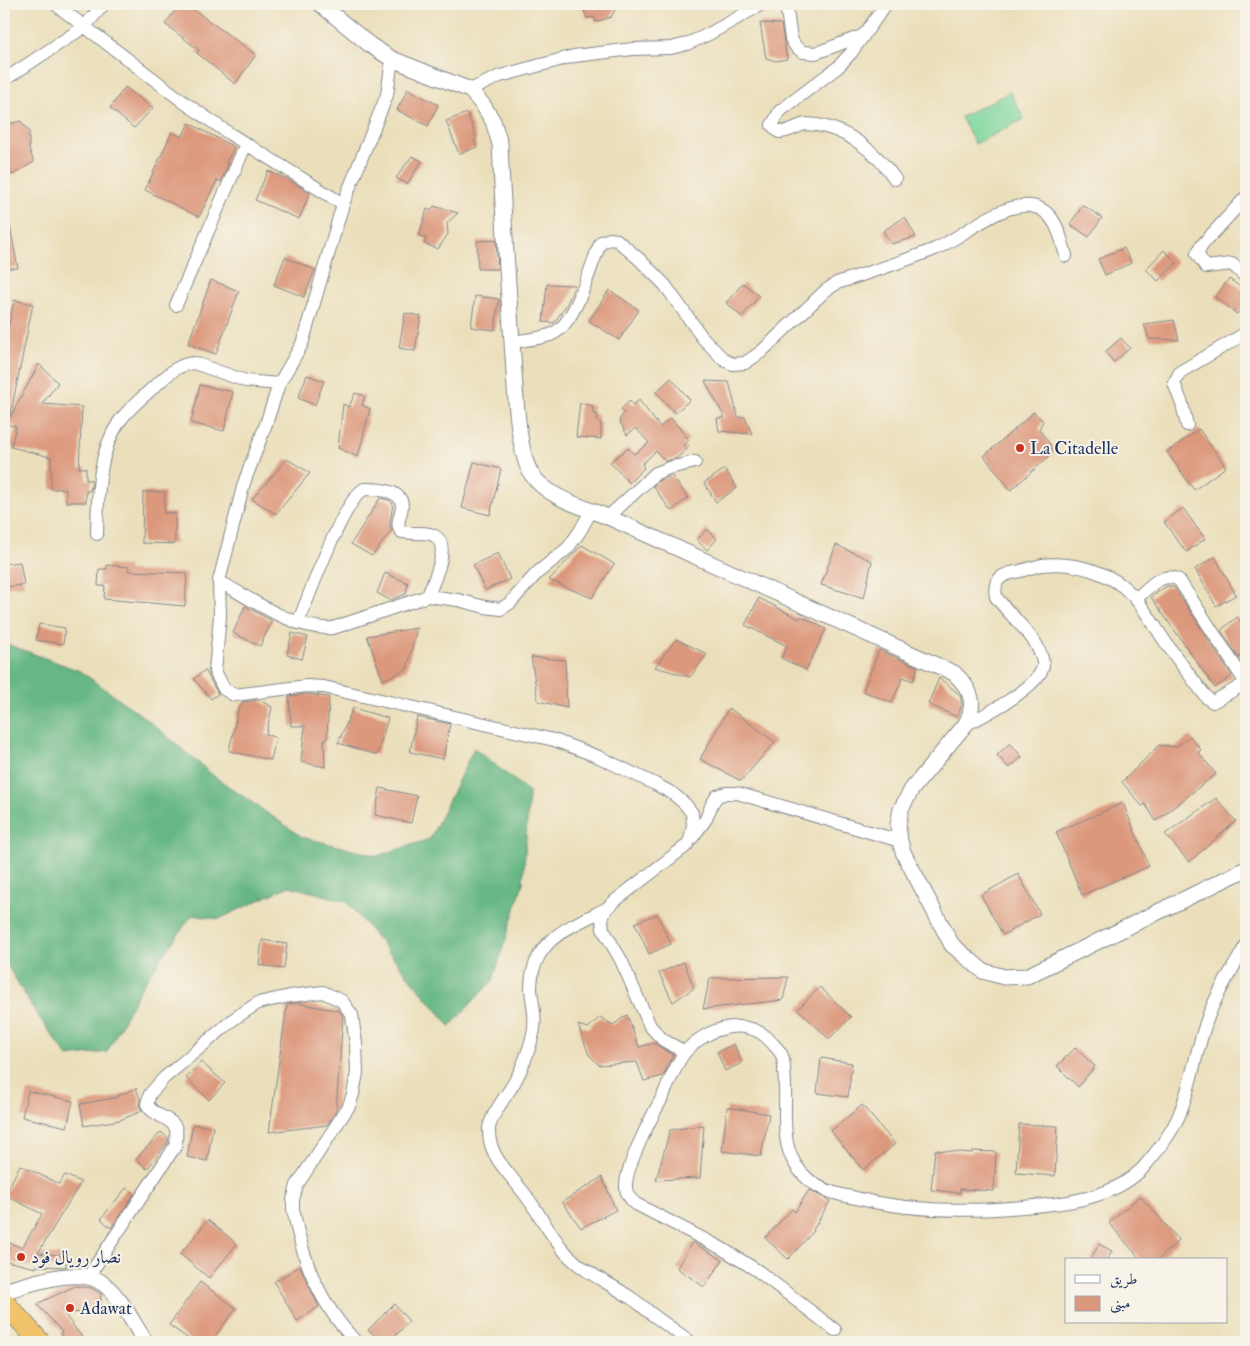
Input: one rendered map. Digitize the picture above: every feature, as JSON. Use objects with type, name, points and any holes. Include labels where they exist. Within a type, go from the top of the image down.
[{"type":"highway","points":[[4,1302],[40,1342]]},
{"type":"street","points":[[55,4],[185,103],[246,144],[343,204]]},
{"type":"street","points":[[4,80],[84,27],[104,4]]},
{"type":"street","points":[[320,4],[370,45],[392,59],[470,90],[483,104],[493,121],[500,144],[517,407],[524,454],[532,475],[540,484],[557,496],[608,517],[954,673],[963,681],[972,708],[965,725],[912,789],[901,809],[898,826],[903,852],[952,945],[983,971],[1004,977],[1027,976],[1246,869]]},
{"type":"street","points":[[470,90],[500,76],[574,56],[633,49],[671,48],[687,44],[762,4]]},
{"type":"street","points":[[786,4],[791,39],[796,47],[803,52],[816,53],[864,35]]},
{"type":"street","points":[[886,4],[852,53],[838,67],[780,111],[772,125],[780,132],[789,132],[806,124],[830,127],[840,131],[869,150],[886,166],[896,179]]},
{"type":"street","points":[[392,59],[387,95],[343,204],[302,344],[278,384],[266,424],[244,483],[219,581],[220,616],[215,671],[224,689],[230,693],[242,694],[307,686],[324,687],[554,740],[599,757],[672,794],[685,804],[692,814],[693,825],[690,840]]},
{"type":"street","points":[[176,305],[246,144]]},
{"type":"street","points":[[1246,197],[1202,245],[1197,254],[1206,267],[1232,264],[1246,277]]},
{"type":"street","points":[[512,342],[552,335],[560,330],[575,306],[601,242],[610,238],[617,240],[665,285],[702,337],[724,360],[733,364],[745,363],[761,352],[825,291],[837,283],[936,248],[991,216],[1016,207],[1032,206],[1049,215],[1056,225],[1066,256]]},
{"type":"street","points":[[1187,425],[1174,383],[1180,372],[1246,333]]},
{"type":"street","points":[[97,534],[99,486],[107,445],[120,421],[173,370],[183,365],[194,363],[246,381],[278,384]]},
{"type":"street","points":[[608,517],[656,473],[695,462]]},
{"type":"street","points":[[298,623],[337,529],[353,499],[364,489],[382,490],[395,494],[401,500],[402,507],[398,524],[402,532],[430,534],[440,542],[443,553],[428,596]]},
{"type":"street","points":[[219,581],[290,620],[323,629],[333,628],[428,596],[443,597],[501,609],[510,603],[537,573],[568,548],[580,532],[591,510]]},
{"type":"street","points":[[965,725],[996,708],[1033,683],[1039,676],[1043,666],[1036,645],[996,597],[995,588],[1002,576],[1008,573],[1044,565],[1088,569],[1113,579],[1136,599],[1207,698],[1213,702],[1246,683],[1179,580],[1174,577],[1166,577],[1155,582],[1136,599]]},
{"type":"street","points":[[689,1341],[633,1299],[578,1265],[566,1253],[543,1223],[494,1153],[489,1128],[529,1053],[535,1027],[531,986],[540,951],[566,928],[606,909],[677,855],[706,819],[717,796],[736,792],[900,841]]},
{"type":"street","points":[[606,909],[602,919],[603,929],[621,960],[650,1026],[663,1040],[685,1052]]},
{"type":"street","points":[[835,1330],[758,1271],[721,1248],[636,1204],[630,1198],[626,1187],[631,1166],[648,1124],[685,1052],[706,1034],[730,1026],[757,1029],[770,1040],[782,1056],[786,1082],[786,1141],[790,1157],[809,1180],[824,1189],[878,1204],[962,1211],[1038,1206],[1079,1200],[1108,1191],[1126,1182],[1140,1170],[1177,1120],[1210,1010],[1246,945]]},
{"type":"street","points":[[88,1277],[176,1145],[176,1128],[170,1121],[150,1110],[147,1104],[150,1094],[164,1078],[258,1002],[323,992],[342,1000],[352,1015],[357,1073],[349,1106],[298,1185],[293,1200],[293,1210],[310,1273],[332,1314],[356,1342]]},
{"type":"street","points":[[4,1291],[60,1277],[81,1275],[88,1277],[104,1283],[146,1342]]},
{"type":"green space","points":[[1010,92],[1024,119],[975,144],[961,117]]},
{"type":"green space","points":[[4,643],[80,671],[148,720],[215,777],[302,837],[377,856],[430,839],[474,748],[529,792],[523,883],[493,980],[450,1026],[346,901],[289,886],[219,919],[192,915],[141,987],[107,1052],[68,1057],[36,1013],[4,960]]},
{"type":"building","points":[[180,4],[186,4],[256,55],[235,84],[197,53],[199,50],[165,24]]},
{"type":"building","points":[[581,4],[612,4],[615,10],[611,17],[596,22],[594,17],[587,18]]},
{"type":"building","points":[[760,23],[781,24],[787,59],[776,61],[766,58]]},
{"type":"building","points":[[125,87],[153,108],[134,128],[110,108]]},
{"type":"building","points":[[408,89],[438,105],[428,126],[397,110]]},
{"type":"building","points":[[467,113],[477,139],[474,140],[477,147],[459,154],[446,121]]},
{"type":"building","points":[[21,121],[29,132],[29,149],[34,162],[14,174],[4,176],[4,125]]},
{"type":"building","points":[[189,123],[234,147],[226,163],[228,164],[221,182],[217,180],[199,217],[145,190],[172,132],[182,137]]},
{"type":"building","points":[[412,156],[422,161],[407,184],[396,178]]},
{"type":"building","points":[[268,171],[287,179],[310,193],[299,219],[255,200]]},
{"type":"building","points":[[1083,205],[1102,218],[1089,237],[1070,224]]},
{"type":"building","points":[[434,206],[458,213],[447,223],[448,234],[438,249],[425,244],[426,238],[419,236],[427,209],[431,210]]},
{"type":"building","points":[[905,217],[916,237],[891,244],[883,231]]},
{"type":"building","points":[[4,221],[9,221],[18,268],[4,268]]},
{"type":"building","points":[[496,240],[498,269],[478,269],[477,241]]},
{"type":"building","points":[[1124,248],[1131,263],[1105,275],[1098,259]]},
{"type":"building","points":[[1164,250],[1177,263],[1158,281],[1146,269]]},
{"type":"building","points":[[285,257],[315,270],[304,297],[274,285]]},
{"type":"building","points":[[1229,279],[1246,291],[1246,303],[1237,314],[1215,297]]},
{"type":"building","points":[[211,280],[239,291],[216,354],[188,344]]},
{"type":"building","points":[[743,283],[759,296],[742,317],[726,303]]},
{"type":"building","points":[[547,284],[575,285],[567,304],[554,323],[543,322]]},
{"type":"building","points":[[609,290],[639,310],[619,340],[589,321]]},
{"type":"building","points":[[475,296],[499,299],[495,330],[471,327]]},
{"type":"building","points":[[14,300],[33,304],[10,417],[39,364],[58,383],[42,404],[82,407],[79,468],[86,468],[86,480],[92,480],[90,491],[86,491],[86,502],[66,502],[66,489],[51,489],[51,457],[11,447],[16,426],[4,424],[4,349]]},
{"type":"building","points":[[405,313],[421,316],[415,351],[399,348]]},
{"type":"building","points":[[1174,320],[1179,340],[1149,339],[1144,324]]},
{"type":"building","points":[[1121,338],[1130,348],[1114,362],[1105,352]]},
{"type":"building","points":[[307,375],[324,381],[315,405],[298,398]]},
{"type":"building","points":[[671,378],[690,400],[675,413],[656,392]]},
{"type":"building","points":[[705,381],[729,382],[738,417],[745,417],[752,434],[719,431],[717,418],[725,418]]},
{"type":"building","points":[[200,385],[233,392],[224,431],[191,423]]},
{"type":"building","points":[[355,393],[365,396],[362,405],[370,409],[358,457],[338,448],[343,404],[349,407]]},
{"type":"building","points":[[639,400],[660,427],[671,418],[689,440],[683,445],[687,449],[677,458],[665,461],[656,451],[642,464],[644,468],[629,483],[610,462],[628,448],[634,454],[649,443],[636,428],[627,435],[619,420],[624,413],[621,409],[630,401],[633,405]]},
{"type":"building","points":[[580,403],[593,406],[592,413],[598,415],[597,421],[601,422],[601,439],[576,437]]},
{"type":"building","points":[[1034,412],[1043,421],[1039,429],[1055,451],[1011,490],[984,456]]},
{"type":"building","points":[[1199,429],[1226,467],[1194,490],[1167,452]]},
{"type":"building","points":[[287,459],[310,473],[276,514],[252,499]]},
{"type":"building","points":[[474,462],[501,469],[490,515],[462,508]]},
{"type":"building","points":[[725,469],[737,488],[716,502],[704,483]]},
{"type":"building","points":[[672,476],[688,498],[671,511],[653,486],[660,480]]},
{"type":"building","points":[[143,492],[165,492],[164,513],[175,513],[175,544],[142,543]]},
{"type":"building","points":[[380,498],[389,500],[393,504],[390,523],[392,530],[372,556],[351,544]]},
{"type":"building","points":[[1183,508],[1205,539],[1186,552],[1164,522]]},
{"type":"building","points":[[707,529],[717,539],[707,550],[697,540]]},
{"type":"building","points":[[582,545],[614,564],[592,598],[549,580]]},
{"type":"building","points":[[836,545],[872,561],[864,598],[821,585]]},
{"type":"building","points":[[498,553],[510,579],[485,590],[473,565]]},
{"type":"building","points":[[1215,557],[1236,595],[1216,606],[1195,569]]},
{"type":"building","points":[[20,562],[24,585],[4,587],[4,564]]},
{"type":"building","points":[[107,565],[129,567],[128,571],[187,573],[185,606],[104,599],[105,586],[98,586],[99,569],[107,569]]},
{"type":"building","points":[[385,573],[408,583],[406,594],[390,600],[377,593]]},
{"type":"building","points":[[1167,586],[1174,587],[1232,676],[1215,688],[1151,597]]},
{"type":"building","points":[[759,598],[799,619],[801,616],[826,629],[806,670],[781,658],[787,646],[745,625]]},
{"type":"building","points":[[245,606],[272,621],[260,646],[233,633]]},
{"type":"building","points":[[1237,617],[1246,628],[1246,652],[1239,658],[1221,630]]},
{"type":"building","points":[[39,624],[65,628],[63,644],[36,640]]},
{"type":"building","points":[[417,628],[407,669],[383,680],[367,636]]},
{"type":"building","points":[[292,633],[308,637],[302,659],[287,655]]},
{"type":"building","points":[[676,639],[707,654],[690,677],[655,667]]},
{"type":"building","points":[[879,650],[918,667],[913,681],[903,677],[892,703],[863,691]]},
{"type":"building","points":[[531,657],[565,660],[567,708],[538,701]]},
{"type":"building","points":[[205,670],[218,694],[211,699],[194,679]]},
{"type":"building","points":[[939,678],[960,695],[962,705],[957,717],[928,704]]},
{"type":"building","points":[[307,694],[329,697],[327,740],[324,739],[325,767],[301,762],[305,726],[291,726],[289,696]]},
{"type":"building","points":[[259,700],[272,707],[266,734],[276,738],[271,760],[229,751],[238,710],[243,702]]},
{"type":"building","points":[[353,708],[388,718],[377,755],[338,743]]},
{"type":"building","points":[[729,708],[775,742],[741,781],[700,759]]},
{"type":"building","points":[[417,717],[450,724],[443,759],[410,752]]},
{"type":"building","points":[[1190,736],[1201,750],[1198,752],[1216,774],[1156,821],[1145,804],[1142,806],[1122,782],[1159,745],[1176,747]]},
{"type":"building","points":[[1010,743],[1022,757],[1009,768],[997,755]]},
{"type":"building","points":[[380,788],[417,796],[411,823],[375,815]]},
{"type":"building","points":[[1216,798],[1236,821],[1189,862],[1165,834]]},
{"type":"building","points":[[1123,803],[1149,866],[1082,895],[1056,832]]},
{"type":"building","points":[[1018,874],[1040,914],[1003,935],[981,895]]},
{"type":"building","points":[[657,914],[671,944],[649,954],[635,923]]},
{"type":"building","points":[[262,940],[287,944],[284,969],[259,965]]},
{"type":"building","points":[[684,962],[694,988],[673,1002],[659,973]]},
{"type":"building","points":[[788,977],[783,1000],[703,1009],[710,978]]},
{"type":"building","points":[[820,987],[851,1017],[829,1039],[798,1009]]},
{"type":"building","points":[[297,1003],[339,1011],[343,1016],[336,1111],[327,1125],[269,1132],[287,1005]]},
{"type":"building","points":[[627,1015],[639,1047],[654,1043],[673,1055],[663,1076],[644,1081],[637,1062],[599,1065],[589,1055],[578,1025],[588,1028],[600,1017],[613,1025]]},
{"type":"building","points":[[734,1044],[742,1063],[725,1071],[717,1052]]},
{"type":"building","points":[[1075,1048],[1095,1066],[1078,1087],[1057,1066]]},
{"type":"building","points":[[821,1058],[852,1063],[848,1097],[817,1093]]},
{"type":"building","points":[[201,1062],[225,1083],[209,1100],[186,1078]]},
{"type":"building","points":[[136,1088],[142,1111],[120,1120],[84,1126],[80,1104],[114,1098]]},
{"type":"building","points":[[28,1091],[73,1101],[67,1127],[22,1117]]},
{"type":"building","points":[[862,1105],[895,1144],[863,1170],[831,1131]]},
{"type":"building","points":[[727,1107],[769,1114],[761,1156],[722,1151]]},
{"type":"building","points":[[193,1124],[213,1127],[207,1161],[187,1157]]},
{"type":"building","points":[[1019,1124],[1058,1126],[1055,1176],[1016,1173]]},
{"type":"building","points":[[704,1125],[700,1178],[656,1180],[670,1130]]},
{"type":"building","points":[[161,1132],[168,1138],[168,1142],[147,1169],[136,1159]]},
{"type":"building","points":[[935,1150],[972,1153],[972,1151],[996,1152],[994,1191],[960,1189],[960,1193],[931,1190]]},
{"type":"building","points":[[20,1165],[59,1184],[65,1175],[81,1182],[38,1253],[67,1256],[66,1267],[36,1266],[36,1268],[6,1261],[10,1243],[22,1248],[42,1214],[5,1195]]},
{"type":"building","points":[[602,1177],[616,1210],[581,1228],[562,1202]]},
{"type":"building","points":[[126,1188],[134,1194],[111,1228],[101,1219]]},
{"type":"building","points":[[809,1190],[830,1201],[814,1231],[788,1259],[765,1238],[792,1209],[795,1212]]},
{"type":"building","points":[[1140,1196],[1179,1240],[1160,1258],[1139,1258],[1109,1223]]},
{"type":"building","points":[[208,1220],[237,1244],[209,1278],[180,1254]]},
{"type":"building","points":[[692,1242],[723,1260],[704,1287],[677,1268]]},
{"type":"building","points":[[1099,1244],[1112,1251],[1108,1258],[1091,1258]]},
{"type":"building","points":[[300,1266],[319,1307],[297,1321],[274,1282]]},
{"type":"building","points":[[200,1282],[236,1308],[211,1342],[193,1342],[169,1325]]},
{"type":"building","name":"Adawat","points":[[75,1286],[91,1288],[101,1294],[99,1315],[62,1311],[82,1337],[75,1342],[67,1342],[60,1334],[62,1332],[37,1304]]},
{"type":"building","points":[[394,1304],[409,1321],[390,1342],[383,1342],[368,1330]]},
{"type":"place","name":"La Citadelle","points":[[1020,448]]},
{"type":"place","name":"نصار رويال فود","points":[[21,1257]]},
{"type":"place","name":"Adawat","points":[[70,1308]]}]
